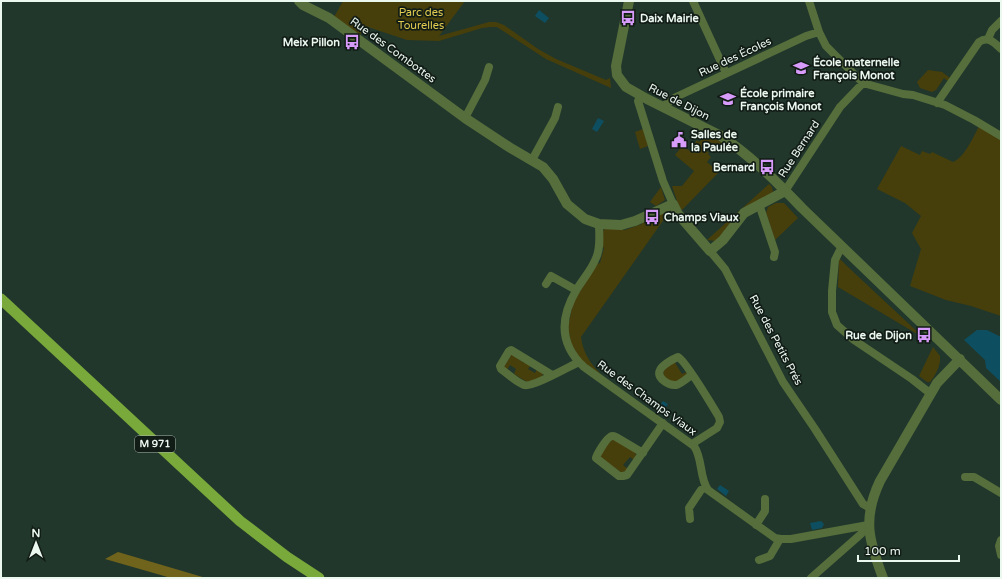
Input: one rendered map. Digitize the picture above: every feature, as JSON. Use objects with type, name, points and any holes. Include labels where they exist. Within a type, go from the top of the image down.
[{"type":"main road","name":"M 971","points":[[1,299],[240,522],[287,557],[319,578]]},
{"type":"street","name":"Rue de Dijon","points":[[629,1],[616,66],[616,72],[619,79],[626,87],[644,98],[730,142],[780,184],[785,191],[1001,400]]},
{"type":"street","points":[[693,1],[726,73]]},
{"type":"street","points":[[809,1],[819,32],[826,46],[863,83],[902,94],[913,95],[937,103],[974,120],[1001,136]]},
{"type":"street","name":"Rue des Combottes","points":[[301,3],[329,18],[466,118],[509,147],[543,167],[550,174],[563,198],[585,219],[600,224],[621,225],[673,204]]},
{"type":"street","points":[[988,39],[992,30],[1001,20]]},
{"type":"street","name":"Rue des Écoles","points":[[664,108],[665,104],[676,97],[806,36],[819,32]]},
{"type":"street","points":[[937,103],[979,42],[988,39],[994,41],[1001,49]]},
{"type":"street","points":[[466,118],[486,80],[489,67]]},
{"type":"street","name":"Rue Bernard","points":[[785,191],[840,107],[863,83]]},
{"type":"street","points":[[644,98],[639,99],[638,101],[663,181],[673,204]]},
{"type":"street","points":[[532,160],[555,118],[558,107]]},
{"type":"street","points":[[710,251],[723,240],[744,212],[785,191]]},
{"type":"street","name":"Rue des Petits Prés","points":[[673,204],[678,214],[725,269],[783,382],[863,504],[870,508]]},
{"type":"street","points":[[759,204],[775,252],[774,257]]},
{"type":"street","name":"Rue des Champs Viaux","points":[[600,224],[599,251],[596,259],[576,290],[567,309],[565,328],[568,345],[574,357],[579,362],[692,444],[698,454],[706,487]]},
{"type":"street","points":[[842,246],[835,260],[832,291],[832,312],[837,325],[854,340],[912,379],[931,394]]},
{"type":"street","points":[[546,284],[551,276],[576,290]]},
{"type":"street","points":[[552,376],[513,351],[509,351],[500,366],[501,370],[526,386],[529,386],[552,376],[579,362]]},
{"type":"street","points":[[883,578],[871,544],[868,525],[873,496],[880,481],[940,378],[960,359]]},
{"type":"street","points":[[692,375],[719,417],[720,422],[717,428],[692,444]]},
{"type":"street","points":[[643,453],[614,436],[608,438],[597,454],[596,458],[619,476],[627,475],[643,453],[663,423]]},
{"type":"street","points":[[965,477],[974,477],[1001,493]]},
{"type":"street","points":[[690,519],[689,508],[702,490],[706,487],[710,492],[775,538],[791,539],[868,525]]},
{"type":"street","points":[[756,525],[766,511],[765,499]]},
{"type":"street","points":[[811,578],[861,534],[868,525]]},
{"type":"street","points":[[759,560],[770,556],[780,539]]},
{"type":"street","points":[[1001,540],[999,549],[1001,555]]},
{"type":"green space","name":"Parc des Tourelles","points":[[343,1],[465,1],[439,36],[489,22],[496,22],[504,25],[538,49],[556,59],[606,80],[610,78],[611,88],[546,59],[497,27],[482,28],[439,41],[407,40],[365,26],[360,35],[334,17]]},
{"type":"green space","points":[[928,70],[942,72],[950,78],[948,81],[944,78],[936,90],[932,92],[920,88],[917,82]]},
{"type":"green space","points":[[979,126],[1001,139],[1001,316],[971,306],[946,300],[910,286],[921,249],[912,233],[921,216],[905,203],[877,189],[901,146],[920,155],[922,151],[930,154],[932,152],[953,162],[957,160],[965,151]]},
{"type":"green space","points":[[643,129],[648,146],[640,149],[635,132]]},
{"type":"green space","points":[[701,135],[706,138],[707,135],[724,143],[732,152],[731,153],[724,147],[721,150],[711,143],[705,149],[711,157],[707,162],[719,172],[682,210],[679,207],[672,186],[682,186],[694,171],[675,155],[682,146],[690,151],[697,140],[699,142],[701,140],[699,137]]},
{"type":"green space","points":[[769,184],[772,187],[773,192],[716,241],[707,240]]},
{"type":"green space","points":[[661,187],[665,200],[656,206],[650,202]]},
{"type":"green space","points":[[776,203],[784,203],[798,218],[775,240],[766,213],[768,207]]},
{"type":"green space","points":[[665,212],[669,212],[672,215],[667,215],[581,337],[586,355],[606,379],[581,360],[571,344],[568,327],[573,303],[597,264],[600,263],[604,248],[602,246],[603,231],[605,229],[625,230],[642,224],[643,222]]},
{"type":"green space","points":[[839,258],[848,267],[924,338],[838,287]]},
{"type":"green space","points":[[933,347],[940,356],[940,363],[938,370],[930,382],[927,382],[919,376]]},
{"type":"green space","points":[[512,354],[524,363],[526,362],[531,365],[528,369],[535,373],[537,369],[543,373],[542,377],[527,382],[514,374],[516,369],[510,365],[507,370],[504,368],[503,364],[505,365]]},
{"type":"green space","points":[[674,361],[682,374],[687,372],[686,376],[673,383],[663,376],[663,373],[665,369]]},
{"type":"green space","points":[[614,439],[636,454],[634,460],[630,457],[623,465],[628,469],[622,473],[600,458],[605,447]]},
{"type":"shaded area","points":[[118,552],[206,578],[171,578],[105,559]]},
{"type":"water","points":[[539,10],[549,18],[545,23],[535,16]]},
{"type":"water","points":[[598,118],[604,121],[597,132],[592,129]]},
{"type":"water","points":[[977,330],[987,330],[1001,337],[1001,382],[986,368],[985,360],[964,340]]},
{"type":"water","points":[[663,401],[668,404],[662,412],[657,409]]},
{"type":"water","points":[[720,485],[729,491],[726,496],[717,489]]},
{"type":"water","points":[[821,521],[824,524],[822,528],[812,530],[810,523]]},
{"type":"place","name":"Daix Mairie","points":[[628,18]]},
{"type":"place","name":"Meix Pillon","points":[[352,42]]},
{"type":"place","name":"École maternelle François Monot","points":[[801,68]]},
{"type":"place","name":"École primaire François Monot","points":[[728,99]]},
{"type":"place","name":"Salles de la Paulée","points":[[679,140]]},
{"type":"place","name":"Bernard","points":[[767,167]]},
{"type":"place","name":"Champs Viaux","points":[[652,217]]},
{"type":"place","name":"Rue de Dijon","points":[[924,335]]}]
